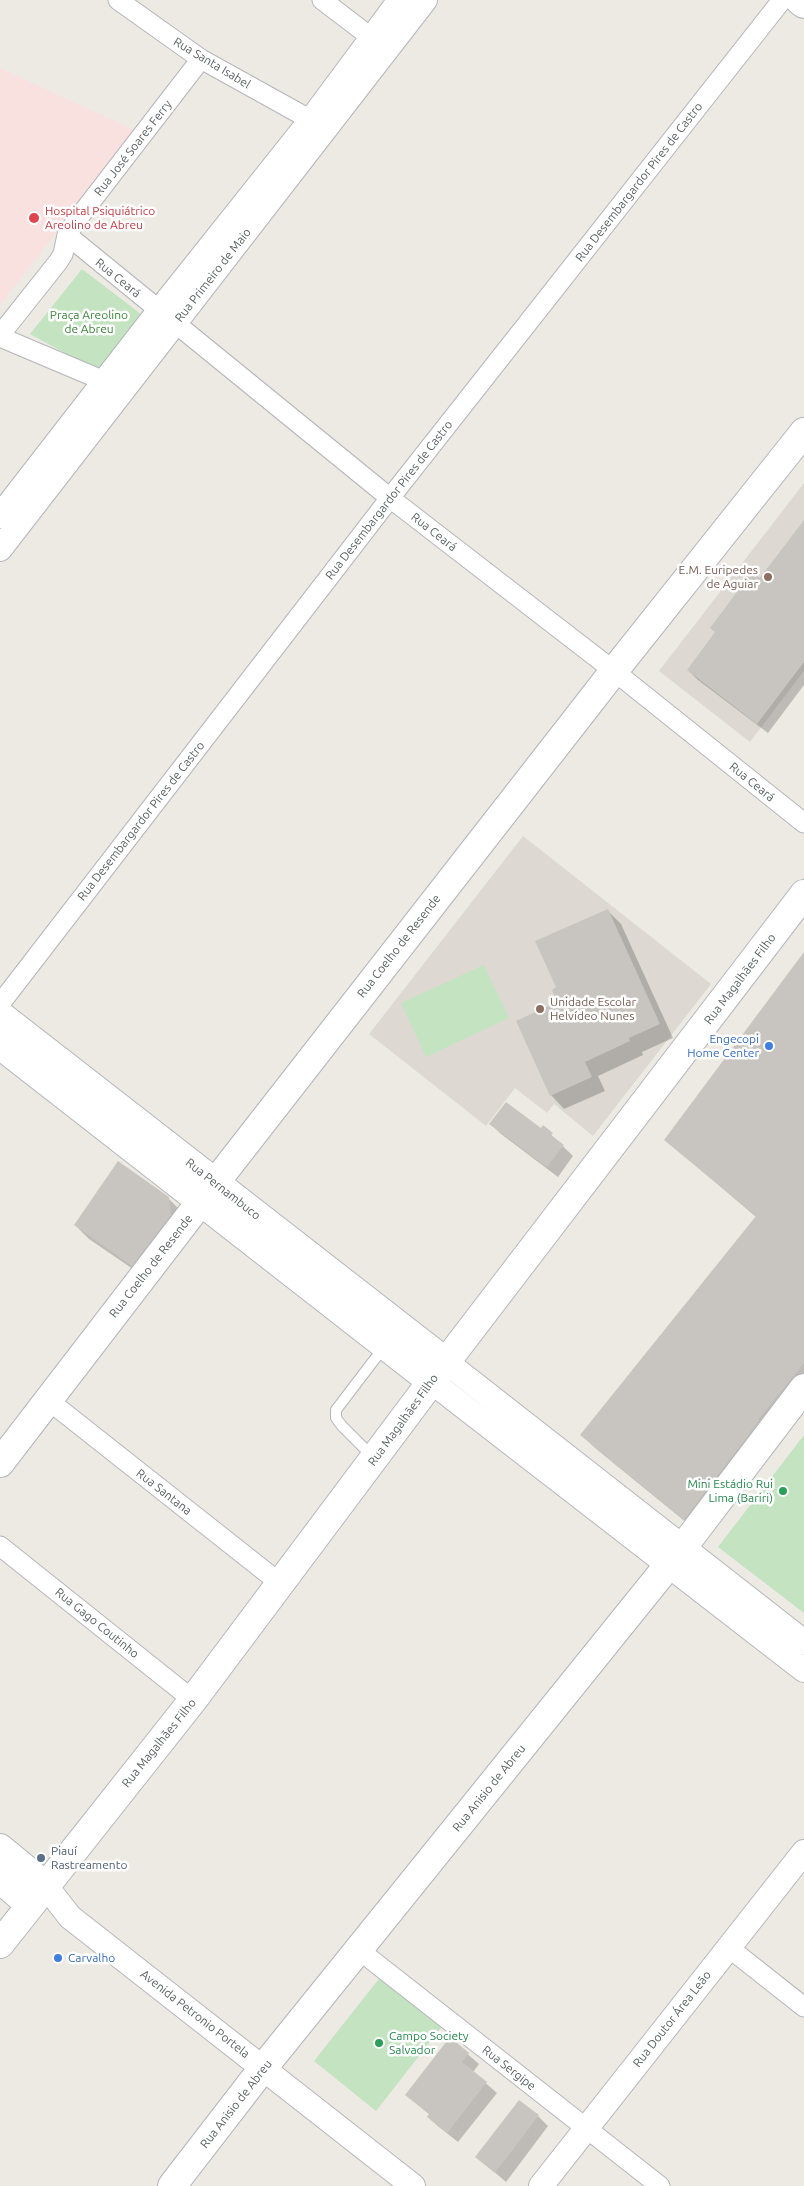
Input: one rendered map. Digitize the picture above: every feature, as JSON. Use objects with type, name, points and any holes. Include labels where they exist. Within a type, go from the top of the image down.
[{"type":"main road","points":[[799,0],[804,4]]},
{"type":"main road","name":"Rua Coelho de Resende","points":[[0,1463],[207,1192],[804,432]]},
{"type":"main road","name":"Rua Magalhães Filho","points":[[0,1944],[193,1700],[439,1372],[804,894]]},
{"type":"main road","name":"Rua Pernambuco","points":[[0,1015],[384,1346],[439,1372]]},
{"type":"main road","name":"Rua Pernambuco","points":[[0,1045],[207,1192],[439,1372]]},
{"type":"main road","name":"Rua Anisio de Abreu","points":[[172,2186],[264,2068],[676,1555],[804,1388]]},
{"type":"main road","name":"Avenida Petronio Portela","points":[[0,1848],[38,1895]]},
{"type":"main road","name":"Avenida Petronio Portela","points":[[0,1880],[38,1895]]},
{"type":"street","name":"Rua Santa Isabel","points":[[118,0],[201,59],[311,120]]},
{"type":"street","points":[[322,0],[372,38]]},
{"type":"street","name":"Rua Primeiro de Maio","points":[[0,549],[114,386],[167,317],[400,0]]},
{"type":"street","name":"Rua Primeiro de Maio","points":[[167,317],[425,0]]},
{"type":"street","name":"Rua Desembargardor Pires de Castro","points":[[0,1004],[390,498],[782,0]]},
{"type":"street","name":"Rua José Soares Ferry","points":[[0,336],[58,262],[63,254],[67,236],[76,221],[201,59]]},
{"type":"street","name":"Rua Ceará","points":[[67,236],[390,498],[614,672],[804,824]]},
{"type":"street","points":[[0,336],[114,386]]},
{"type":"street","name":"Rua Primeiro de Maio","points":[[0,516],[114,386]]},
{"type":"street","points":[[439,1372],[676,1555],[804,1642]]},
{"type":"street","name":"Rua Santana","points":[[48,1400],[281,1584]]},
{"type":"street","name":"Rua Gago Coutinho","points":[[0,1546],[193,1700]]},
{"type":"street","points":[[676,1555],[804,1670]]},
{"type":"street","name":"Rua Doutor Área Leão","points":[[541,2186],[804,1852]]},
{"type":"street","name":"Avenida Petronio Portela","points":[[38,1895],[70,1917],[413,2186]]},
{"type":"street","points":[[728,1947],[804,2007]]},
{"type":"street","name":"Rua Sergipe","points":[[359,1950],[660,2186]]},
{"type":"lane","points":[[375,1459],[342,1426],[336,1418],[336,1410],[384,1346]]},
{"type":"shaded area","name":"Hospital Psiquiátrico Areolino de Abreu","points":[[0,68],[136,131],[0,305]]},
{"type":"shaded area","name":"E.M. Euripedes de Aguiar","points":[[804,483],[804,671],[750,742],[659,671]]},
{"type":"shaded area","name":"Unidade Escolar Helvídeo Nunes","points":[[523,836],[711,984],[593,1136],[554,1104],[547,1113],[515,1088],[486,1126],[369,1034]]},
{"type":"green space","name":"Praça Areolino de Abreu","points":[[82,269],[150,321],[105,375],[30,334]]},
{"type":"green space","points":[[484,965],[509,1018],[426,1057],[401,1003]]},
{"type":"green space","name":"Mini Estádio Rui Lima (Bariri)","points":[[804,1435],[804,1613],[718,1547]]},
{"type":"green space","name":"Campo Society Salvador","points":[[382,1975],[444,2024],[376,2111],[314,2061]]},
{"type":"building","name":"E.M. Euripedes de Aguiar","points":[[804,520],[804,662],[757,724],[687,670],[715,632],[710,628],[752,572],[760,578]]},
{"type":"building","points":[[608,909],[660,1024],[629,1038],[630,1041],[585,1062],[592,1077],[550,1096],[516,1021],[557,1002],[552,990],[556,987],[535,941]]},
{"type":"building","points":[[804,952],[804,1363],[758,1420],[684,1520],[580,1435],[756,1216],[664,1140]]},
{"type":"building","points":[[506,1102],[541,1128],[543,1125],[553,1133],[551,1135],[564,1145],[547,1167],[489,1124]]},
{"type":"building","points":[[118,1161],[169,1197],[171,1215],[132,1266],[74,1225]]},
{"type":"building","points":[[450,2037],[469,2053],[462,2062],[487,2082],[447,2133],[427,2117],[429,2114],[405,2095]]},
{"type":"building","points":[[519,2100],[539,2115],[495,2173],[475,2157]]},
{"type":"place","name":"Hospital Psiquiátrico Areolino de Abreu","points":[[34,218]]},
{"type":"place","name":"E.M. Euripedes de Aguiar","points":[[768,577]]},
{"type":"place","name":"Unidade Escolar Helvídeo Nunes","points":[[540,1009]]},
{"type":"place","name":"Engecopi Home Center","points":[[769,1046]]},
{"type":"place","name":"Mini Estádio Rui Lima (Bariri)","points":[[783,1491]]},
{"type":"place","name":"Piauí Rastreamento","points":[[41,1858]]},
{"type":"place","name":"Carvalho","points":[[58,1958]]},
{"type":"place","name":"Campo Society Salvador","points":[[379,2043]]}]
